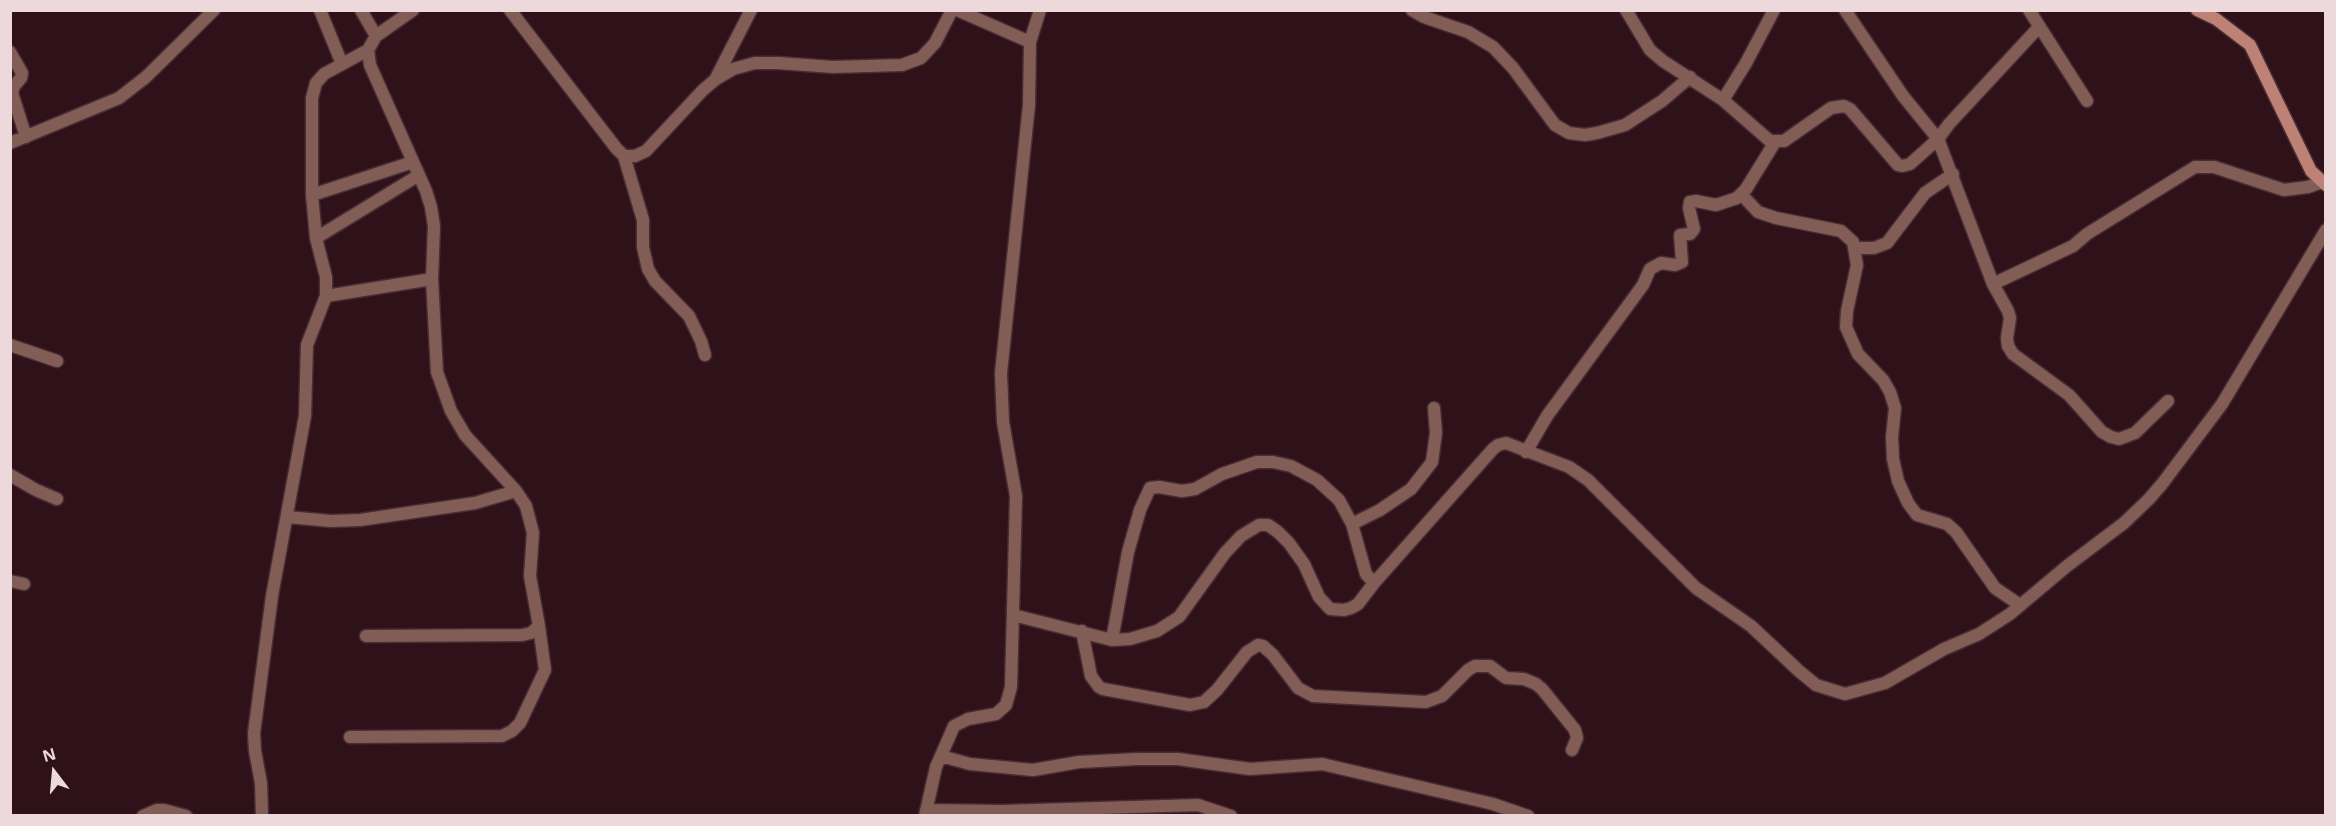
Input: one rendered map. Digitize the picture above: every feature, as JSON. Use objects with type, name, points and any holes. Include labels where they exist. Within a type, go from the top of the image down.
[{"type":"street","points":[[10,143],[119,98],[146,77],[214,10]]},
{"type":"street","points":[[320,10],[342,64]]},
{"type":"street","points":[[361,10],[376,36]]},
{"type":"street","points":[[262,816],[254,733],[272,596],[305,416],[308,345],[326,296],[326,277],[316,238],[312,195],[312,98],[316,82],[324,74],[368,50],[376,36],[413,10]]},
{"type":"street","points":[[716,79],[751,10]]},
{"type":"street","points":[[624,156],[635,156],[645,151],[716,79],[733,69],[755,63],[843,67],[902,65],[921,58],[935,43],[952,10]]},
{"type":"street","points":[[957,10],[1030,42]]},
{"type":"street","points":[[1040,10],[1030,42],[1029,105],[1001,373],[1003,422],[1016,496],[1011,687],[1006,705],[996,714],[968,719],[954,726],[936,767],[926,813],[1198,805],[1232,816]]},
{"type":"street","points":[[1412,10],[1424,17],[1468,32],[1493,47],[1513,68],[1555,125],[1569,133],[1585,135],[1625,125],[1662,101],[1690,77]]},
{"type":"street","points":[[1626,10],[1650,50],[1723,100],[1770,141],[1784,141],[1838,106],[1850,109],[1898,165],[1910,164],[1938,139],[1948,124],[2038,27]]},
{"type":"street","points":[[1723,100],[1774,10]]},
{"type":"street","points":[[1845,10],[1903,96],[1938,139],[1993,284],[2008,310],[2010,318],[2007,338],[2008,346],[2013,354],[2069,395],[2102,432],[2119,439],[2128,437],[2143,427],[2168,401]]},
{"type":"street","points":[[2029,10],[2087,101]]},
{"type":"street","points":[[2197,10],[2216,19],[2250,45],[2311,171],[2324,184]]},
{"type":"street","points":[[517,13],[624,156],[643,220],[643,247],[648,269],[655,281],[689,316],[705,355]]},
{"type":"street","points":[[350,737],[502,736],[512,731],[520,723],[545,670],[530,584],[532,533],[530,518],[516,491],[465,435],[451,411],[437,372],[432,279],[434,226],[431,207],[370,64],[368,50]]},
{"type":"street","points":[[10,52],[22,73],[12,93],[26,136]]},
{"type":"street","points":[[1526,452],[1547,416],[1643,285],[1650,269],[1661,263],[1676,265],[1682,262],[1680,236],[1692,233],[1694,229],[1689,208],[1690,202],[1716,205],[1737,198],[1775,142]]},
{"type":"street","points":[[312,195],[413,162]]},
{"type":"street","points":[[1993,284],[2073,246],[2087,234],[2195,167],[2214,167],[2284,190],[2324,184]]},
{"type":"street","points":[[1855,248],[1874,248],[1887,243],[1925,193],[1953,174]]},
{"type":"street","points":[[316,238],[419,175]]},
{"type":"street","points":[[1741,194],[1758,212],[1765,215],[1841,231],[1848,236],[1855,248],[1857,265],[1846,311],[1846,327],[1858,354],[1883,380],[1890,392],[1895,408],[1892,436],[1893,459],[1898,481],[1908,503],[1917,515],[1947,524],[1956,532],[1995,588],[2020,605]]},
{"type":"street","points":[[1013,615],[1112,640],[1130,639],[1157,631],[1179,617],[1225,553],[1240,536],[1259,525],[1268,525],[1289,543],[1304,564],[1319,597],[1330,609],[1337,611],[1351,608],[1358,604],[1493,449],[1506,443],[1569,468],[1588,480],[1696,588],[1751,626],[1816,685],[1832,692],[1845,694],[1885,683],[1944,649],[1979,634],[2020,605],[2124,523],[2162,484],[2222,404],[2325,230]]},
{"type":"street","points":[[326,296],[432,279]]},
{"type":"street","points":[[10,345],[57,361]]},
{"type":"street","points":[[1352,525],[1411,489],[1432,462],[1436,433],[1434,408]]},
{"type":"street","points":[[1112,640],[1128,552],[1140,510],[1150,488],[1159,486],[1186,491],[1203,486],[1222,474],[1257,462],[1273,462],[1291,466],[1317,480],[1339,500],[1352,525],[1366,574],[1374,583]]},
{"type":"street","points":[[10,475],[57,499]]},
{"type":"street","points":[[287,516],[331,521],[360,520],[475,503],[516,491]]},
{"type":"street","points":[[10,581],[24,584]]},
{"type":"street","points":[[366,636],[522,635],[531,633],[539,626]]},
{"type":"street","points":[[1082,631],[1091,676],[1103,690],[1190,705],[1204,702],[1211,696],[1247,652],[1258,645],[1263,646],[1273,656],[1298,688],[1313,696],[1426,702],[1442,696],[1475,666],[1490,666],[1506,678],[1524,679],[1542,689],[1575,730],[1577,738],[1572,750]]},
{"type":"street","points":[[941,756],[970,764],[1033,770],[1079,762],[1137,759],[1178,759],[1250,769],[1322,764],[1493,804],[1528,816]]},
{"type":"street","points":[[143,816],[157,810],[164,810],[186,816]]}]
